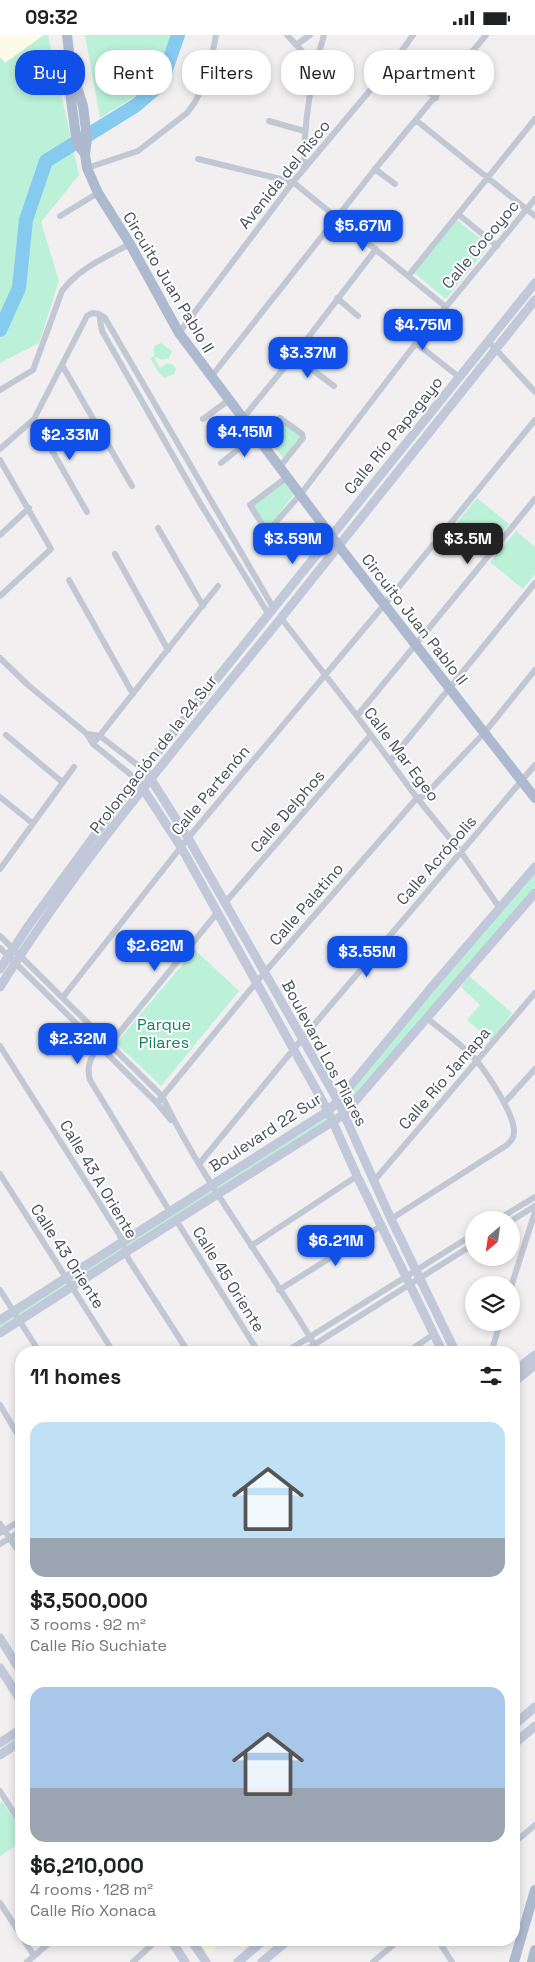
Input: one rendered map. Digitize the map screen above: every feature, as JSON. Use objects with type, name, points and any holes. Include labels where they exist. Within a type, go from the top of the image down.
[{"type":"main road","name":"Circuito Juan Pablo II","points":[[66,35],[78,108],[87,139],[85,154],[87,168],[98,193],[130,244],[179,333],[331,536],[535,798]]},
{"type":"main road","name":"Circuito Juan Pablo II","points":[[78,108],[78,145],[85,154]]},
{"type":"main road","points":[[520,1941],[535,1890]]},
{"type":"main road","points":[[514,1962],[519,1946]]},
{"type":"main road","points":[[532,1962],[535,1950]]},
{"type":"street","points":[[87,168],[138,151],[187,113],[195,103],[208,76],[216,35]]},
{"type":"street","points":[[287,35],[301,50]]},
{"type":"street","points":[[296,45],[310,35]]},
{"type":"street","points":[[320,50],[324,35]]},
{"type":"street","name":"Avenida del Risco","points":[[402,50],[413,35]]},
{"type":"street","points":[[474,50],[486,35]]},
{"type":"street","points":[[304,168],[304,131],[310,95]]},
{"type":"street","name":"Avenida del Risco","points":[[179,333],[293,182],[366,95]]},
{"type":"street","points":[[432,95],[436,98]]},
{"type":"street","points":[[211,377],[375,169],[438,95]]},
{"type":"street","points":[[409,275],[535,119]]},
{"type":"street","points":[[269,121],[304,131]]},
{"type":"street","points":[[417,121],[535,216]]},
{"type":"street","points":[[198,159],[293,182],[446,307]]},
{"type":"street","points":[[375,169],[395,184]]},
{"type":"street","points":[[60,216],[98,193]]},
{"type":"street","name":"Calle Cocoyoc","points":[[286,477],[250,505],[265,531],[268,531],[300,495],[416,343],[535,199]]},
{"type":"street","points":[[458,215],[497,246]]},
{"type":"street","points":[[0,390],[33,370],[62,291],[66,285],[80,272],[130,244]]},
{"type":"street","points":[[243,419],[376,249]]},
{"type":"street","name":"Calle Río Papagayo","points":[[331,536],[535,283]]},
{"type":"street","points":[[337,298],[358,316]]},
{"type":"street","name":"Calle Río Papagayo","points":[[338,545],[535,300]]},
{"type":"street","points":[[0,449],[34,419],[87,316],[92,313],[99,313],[105,318],[222,519],[271,612]]},
{"type":"street","points":[[99,313],[102,331],[154,422],[214,525],[271,612]]},
{"type":"street","points":[[488,341],[535,392]]},
{"type":"street","points":[[416,343],[459,377]]},
{"type":"street","points":[[294,355],[334,385]]},
{"type":"street","points":[[62,365],[132,487]]},
{"type":"street","points":[[203,419],[229,400]]},
{"type":"street","points":[[154,422],[162,417]]},
{"type":"street","points":[[221,463],[258,439],[280,418],[302,434],[303,438],[279,468]]},
{"type":"street","points":[[34,419],[87,512]]},
{"type":"street","name":"Calle Partenón","points":[[63,997],[188,838],[384,605],[535,419]]},
{"type":"street","points":[[0,460],[51,549],[0,596]]},
{"type":"street","points":[[357,716],[535,499]]},
{"type":"street","points":[[0,535],[29,508]]},
{"type":"street","points":[[214,525],[222,519]]},
{"type":"street","points":[[158,528],[203,606]]},
{"type":"street","name":"Prolongación de la 24 Sur","points":[[0,969],[36,930],[140,783],[331,536]]},
{"type":"street","name":"Prolongación de la 24 Sur","points":[[147,774],[281,618],[338,545]]},
{"type":"street","points":[[115,554],[168,650]]},
{"type":"street","points":[[69,580],[132,694]]},
{"type":"street","points":[[390,761],[535,583]]},
{"type":"street","points":[[93,744],[218,586]]},
{"type":"street","name":"Calle Mar Egeo","points":[[281,618],[460,852],[499,907]]},
{"type":"street","points":[[0,658],[28,685],[87,734],[93,744],[140,783]]},
{"type":"street","name":"Calle Palatino","points":[[157,1103],[264,973],[417,798],[424,796],[484,732],[535,671]]},
{"type":"street","points":[[87,734],[100,736],[147,774]]},
{"type":"street","points":[[6,735],[62,781]]},
{"type":"street","name":"Calle Delphos","points":[[224,904],[370,736]]},
{"type":"street","name":"Calle Acrópolis","points":[[199,1164],[302,1039],[535,765]]},
{"type":"street","points":[[1,866],[74,767]]},
{"type":"street","name":"Boulevard Los Pilares","points":[[147,774],[188,838],[338,1101],[391,1219],[453,1346]]},
{"type":"street","name":"Boulevard Los Pilares","points":[[140,783],[181,847],[328,1111],[357,1176],[440,1346]]},
{"type":"street","points":[[0,797],[32,823]]},
{"type":"street","name":"Boulevard 22 Sur","points":[[0,1320],[328,1111],[499,907],[535,867]]},
{"type":"street","name":"Boulevard 22 Sur","points":[[0,1333],[343,1115],[535,893]]},
{"type":"street","points":[[110,1044],[217,913]]},
{"type":"street","points":[[0,937],[14,956],[76,1023],[157,1103],[178,1129]]},
{"type":"street","points":[[0,948],[14,956],[63,997],[162,1096],[178,1129],[217,1195],[314,1344]]},
{"type":"street","name":"Prolongación de la 24 Sur","points":[[0,987],[14,956]]},
{"type":"street","name":"Calle Río Jamapa","points":[[374,1182],[535,993]]},
{"type":"street","points":[[391,1219],[507,1145],[513,1137],[514,1129],[505,1102],[476,1061],[427,1018]]},
{"type":"street","points":[[48,1053],[76,1023]]},
{"type":"street","points":[[99,1045],[89,1064],[90,1080],[170,1212]]},
{"type":"street","name":"Calle 43 A Oriente","points":[[0,1046],[123,1241],[129,1260],[184,1346]]},
{"type":"street","points":[[505,1102],[535,1069]]},
{"type":"street","name":"Calle 43 Oriente","points":[[0,1174],[109,1346]]},
{"type":"street","points":[[251,1246],[357,1176]]},
{"type":"street","points":[[512,1211],[535,1197]]},
{"type":"street","points":[[520,1215],[535,1206]]},
{"type":"street","points":[[515,1276],[535,1212]]},
{"type":"street","name":"Calle 45 Oriente","points":[[176,1221],[255,1346]]},
{"type":"street","points":[[279,1290],[381,1226]]},
{"type":"street","points":[[311,1346],[465,1240]]},
{"type":"street","points":[[417,1273],[465,1249]]},
{"type":"street","points":[[294,1346],[407,1280]]},
{"type":"street","points":[[0,1290],[35,1346]]},
{"type":"street","points":[[493,1346],[498,1331]]},
{"type":"street","points":[[417,1346],[434,1335]]},
{"type":"street","points":[[520,1367],[535,1355]]},
{"type":"street","points":[[520,1369],[534,1366]]},
{"type":"street","points":[[520,1377],[534,1366]]},
{"type":"street","points":[[0,1405],[15,1429]]},
{"type":"street","points":[[15,1523],[1,1529],[15,1546]]},
{"type":"street","points":[[0,1544],[15,1535]]},
{"type":"street","points":[[0,1639],[15,1663]]},
{"type":"street","points":[[0,1668],[15,1692]]},
{"type":"street","points":[[520,1720],[535,1707]]},
{"type":"street","points":[[520,1739],[535,1726]]},
{"type":"street","points":[[0,1743],[15,1733]]},
{"type":"street","points":[[0,1755],[15,1745]]},
{"type":"street","points":[[0,1791],[15,1815]]},
{"type":"street","points":[[520,1838],[535,1825]]},
{"type":"street","points":[[0,1903],[15,1926]]},
{"type":"street","points":[[28,1946],[34,1955]]},
{"type":"street","points":[[27,1962],[45,1946]]},
{"type":"street","points":[[133,1962],[151,1946]]},
{"type":"street","points":[[175,1946],[186,1962]]},
{"type":"street","points":[[195,1946],[206,1962]]},
{"type":"street","points":[[238,1962],[257,1946]]},
{"type":"street","points":[[262,1962],[281,1946]]},
{"type":"street","points":[[373,1962],[392,1946]]},
{"type":"street","points":[[442,1946],[452,1962]]},
{"type":"shaded area","points":[[0,35],[44,35],[23,50],[15,50],[15,56],[5,63],[0,57]]},
{"type":"shaded area","points":[[202,1946],[217,1946],[209,1955]]},
{"type":"green space","points":[[44,35],[48,35],[51,50],[23,50]]},
{"type":"green space","points":[[85,35],[172,35],[167,50],[95,50],[95,90]]},
{"type":"green space","points":[[15,56],[15,95],[61,95],[79,175],[41,222],[59,281],[39,343],[0,363],[0,57],[5,63]]},
{"type":"green space","points":[[96,95],[137,95],[100,118]]},
{"type":"green space","points":[[456,219],[489,246],[446,299],[413,272]]},
{"type":"green space","points":[[161,343],[172,351],[169,358],[163,360],[154,357],[160,368],[168,363],[176,368],[174,374],[165,378],[159,373],[150,358],[154,356],[154,346]]},
{"type":"green space","points":[[280,419],[302,436],[284,459],[266,436]]},
{"type":"green space","points":[[286,480],[296,492],[266,530],[252,505]]},
{"type":"green space","points":[[477,498],[509,524],[482,557],[450,531]]},
{"type":"green space","points":[[516,531],[535,547],[535,574],[523,589],[490,562]]},
{"type":"green space","points":[[535,874],[535,887],[345,1111],[341,1100]]},
{"type":"green space","name":"Parque Pilares","points":[[195,950],[239,991],[161,1086],[116,1043]]},
{"type":"green space","points":[[469,976],[512,1013],[491,1041],[467,1020],[480,1005],[461,987]]},
{"type":"green space","points":[[326,1113],[331,1122],[0,1329],[0,1323]]},
{"type":"green space","points":[[2,1801],[15,1821],[15,1846],[0,1856],[0,1804]]},
{"type":"waterway","points":[[0,330],[19,288],[26,220],[46,161],[135,106],[161,84],[178,35]]}]
